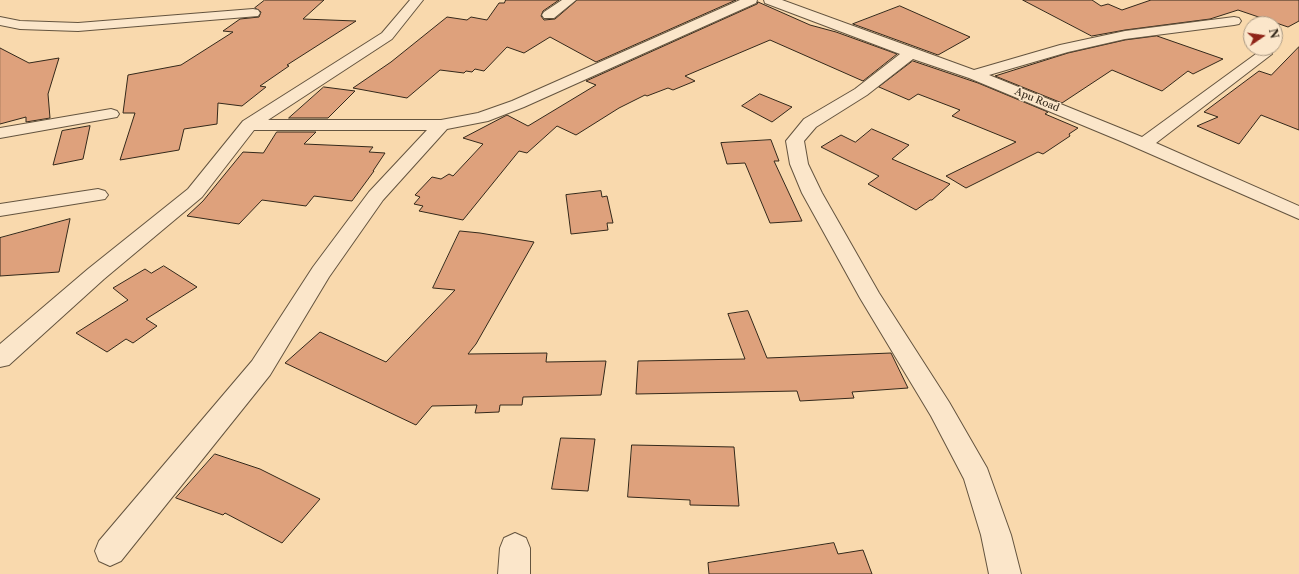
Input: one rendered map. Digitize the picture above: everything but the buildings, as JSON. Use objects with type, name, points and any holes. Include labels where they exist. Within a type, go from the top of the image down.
[{"type":"street","points":[[0,358],[96,274],[195,193],[249,125],[387,36],[418,0]]},
{"type":"street","points":[[549,15],[570,0]]},
{"type":"street","points":[[249,125],[441,125],[482,117],[518,104],[751,0]]},
{"type":"street","name":"Apu Road","points":[[770,0],[974,75],[1144,144],[1299,213]]},
{"type":"street","points":[[0,21],[20,25],[78,27],[253,13]]},
{"type":"street","points":[[974,75],[1073,46],[1125,35],[1234,21]]},
{"type":"street","points":[[911,53],[861,92],[810,123],[795,142],[800,164],[812,193],[871,298],[940,409],[978,477],[996,535],[1005,574]]},
{"type":"street","points":[[1144,144],[1262,56]]},
{"type":"street","points":[[0,134],[111,114]]},
{"type":"street","points":[[110,551],[261,368],[321,272],[376,196],[441,125]]},
{"type":"street","points":[[0,210],[98,195]]}]
